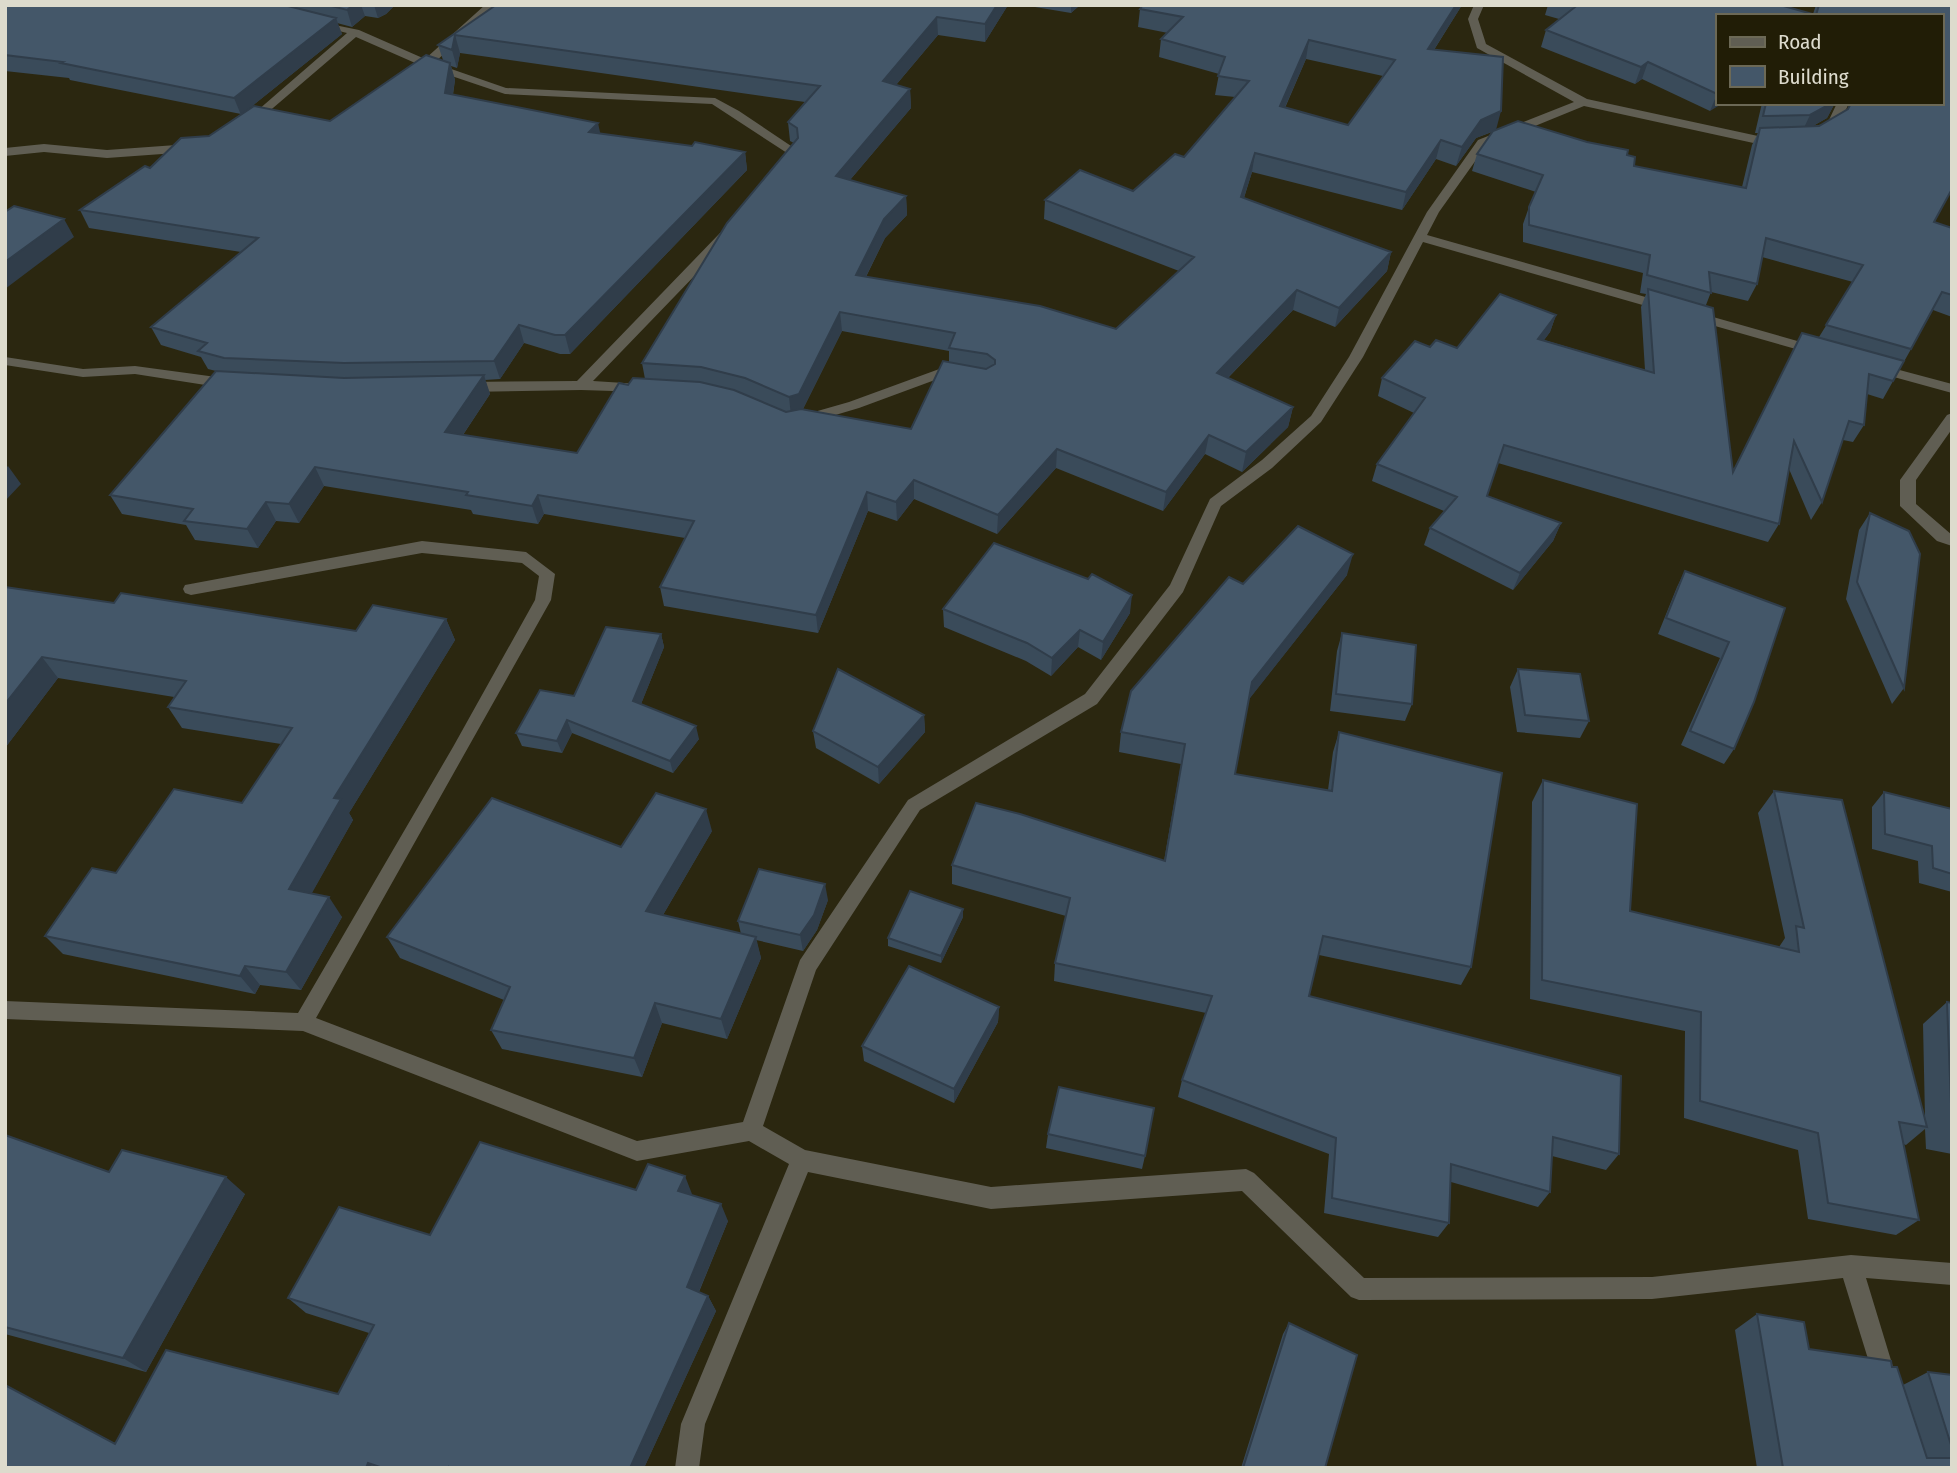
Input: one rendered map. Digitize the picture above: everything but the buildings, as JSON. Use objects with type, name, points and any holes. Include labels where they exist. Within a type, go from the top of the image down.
[{"type":"street","points":[[426,64],[492,5]]},
{"type":"street","points":[[1479,5],[1474,19],[1481,47],[1583,102],[1758,140],[1793,138]]},
{"type":"street","points":[[304,20],[355,32],[426,64],[505,91],[715,101],[744,117],[794,152],[771,181]]},
{"type":"street","points":[[240,131],[355,32]]},
{"type":"street","points":[[751,1131],[807,965],[914,805],[1091,699],[1177,588],[1215,503],[1267,464],[1316,419],[1356,357],[1433,212],[1482,143],[1583,102]]},
{"type":"street","points":[[1815,132],[1834,122],[1842,105]]},
{"type":"street","points":[[5,152],[44,148],[107,154],[197,148]]},
{"type":"street","points":[[581,385],[731,230]]},
{"type":"street","points":[[1420,237],[1832,355]]},
{"type":"street","points":[[5,361],[83,373],[135,370],[242,385]]},
{"type":"street","points":[[1859,363],[1952,389]]},
{"type":"street","points":[[790,424],[853,405],[942,372],[975,379]]},
{"type":"street","points":[[446,387],[581,385],[649,390]]},
{"type":"street","points":[[1952,418],[1908,480],[1908,506],[1943,537],[1952,541]]},
{"type":"street","points":[[191,589],[422,547],[526,558],[547,574],[543,600],[453,764],[303,1022]]},
{"type":"street","points":[[5,1010],[303,1022],[637,1151],[751,1131],[802,1160],[991,1198],[1246,1180],[1359,1289],[1652,1288],[1851,1266],[1952,1274]]},
{"type":"street","points":[[687,1468],[693,1424],[802,1160]]},
{"type":"street","points":[[1851,1266],[1889,1398]]}]
